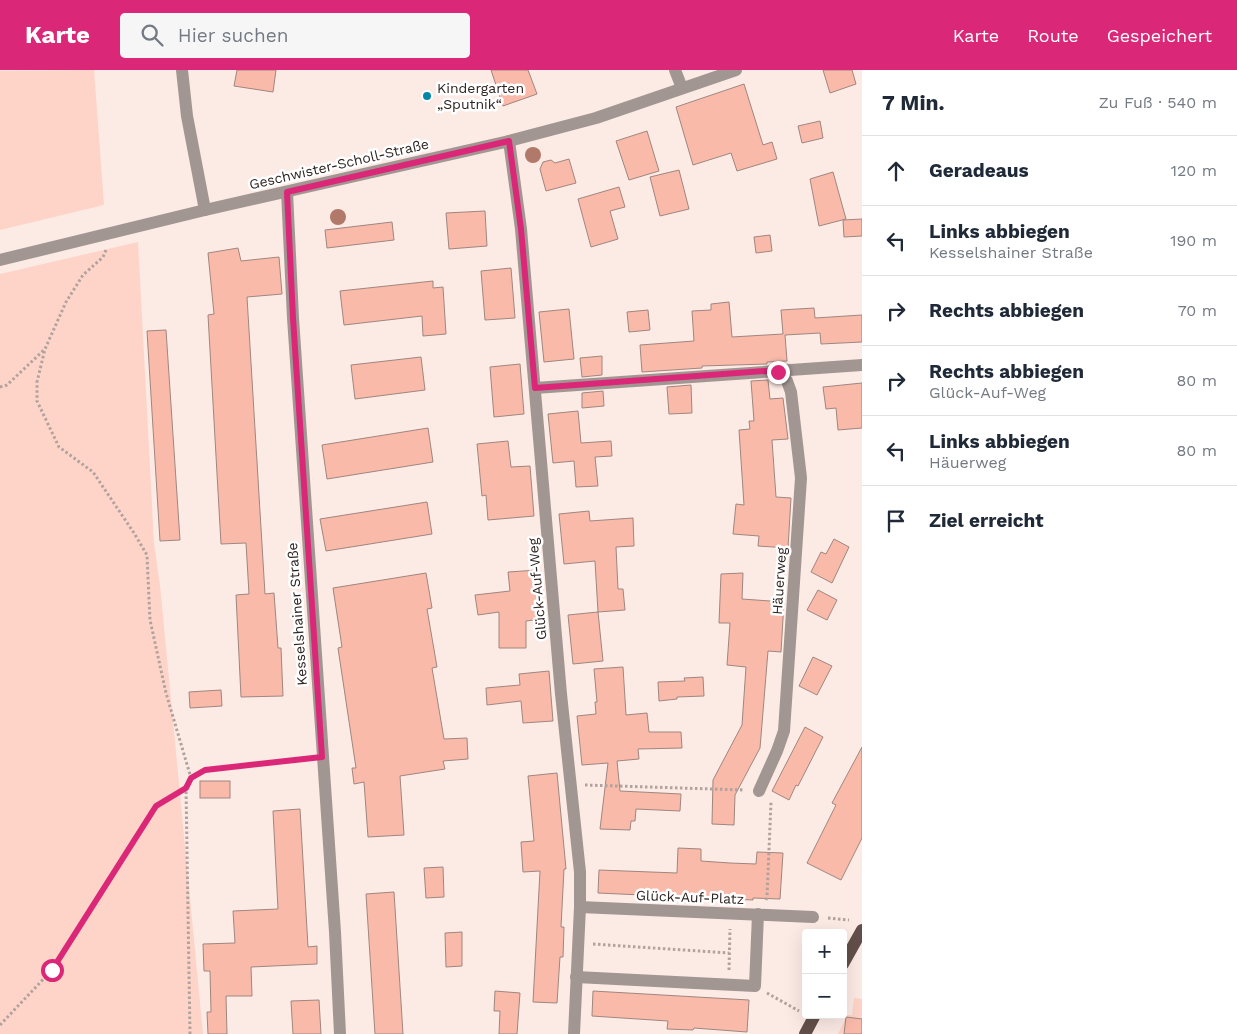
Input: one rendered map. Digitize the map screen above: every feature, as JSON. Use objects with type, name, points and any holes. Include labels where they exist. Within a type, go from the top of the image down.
[{"type":"main road","points":[[856,952],[862,930]]},
{"type":"main road","points":[[805,1034],[813,1019]]},
{"type":"street","points":[[182,70],[187,116],[205,210]]},
{"type":"street","points":[[675,70],[682,88]]},
{"type":"street","name":"Geschwister-Scholl-Straße","points":[[0,260],[205,210],[509,141],[596,118],[736,70]]},
{"type":"street","name":"Glück-Auf-Weg","points":[[509,141],[521,229],[580,872],[574,1034]]},
{"type":"street","name":"Kesselshainer Straße","points":[[287,192],[293,318],[335,932],[340,1034]]},
{"type":"street","points":[[535,388],[862,365]]},
{"type":"street","name":"Häuerweg","points":[[759,791],[784,731],[801,478],[791,392],[787,381],[778,372]]},
{"type":"street","name":"Glück-Auf-Platz","points":[[580,907],[758,914],[755,986]]},
{"type":"street","points":[[758,914],[813,917]]},
{"type":"street","points":[[576,977],[755,986]]},
{"type":"path","points":[[111,232],[103,257],[84,274],[66,302],[45,349],[38,382],[37,401],[59,447],[93,472],[147,555],[150,620],[166,693],[191,778]]},
{"type":"path","points":[[0,387],[6,385],[45,349]]},
{"type":"path","points":[[190,1034],[186,788],[191,778],[205,770],[322,757]]},
{"type":"path","points":[[571,784],[759,791],[772,794],[767,897],[758,914]]},
{"type":"path","points":[[0,1026],[52,970],[156,806],[186,788]]},
{"type":"path","points":[[728,986],[730,914]]},
{"type":"path","points":[[813,917],[852,920]]},
{"type":"path","points":[[578,943],[729,953]]},
{"type":"path","points":[[755,986],[802,1013]]},
{"type":"shaded area","points":[[94,70],[104,205],[0,230],[0,71]]},
{"type":"shaded area","points":[[138,242],[154,543],[160,585],[203,1034],[0,1034],[0,274]]},
{"type":"shaded area","points":[[854,998],[862,999],[862,1034],[838,1034],[845,1019],[847,1019],[847,1015],[852,1015]]},
{"type":"building","points":[[237,70],[276,70],[273,92],[234,86]]},
{"type":"building","points":[[491,70],[528,70],[537,94],[503,106]]},
{"type":"building","points":[[823,70],[852,70],[856,84],[830,93]]},
{"type":"building","points":[[744,84],[763,145],[772,142],[777,159],[737,171],[731,153],[693,165],[676,107]]},
{"type":"building","points":[[820,121],[823,138],[802,143],[798,126]]},
{"type":"building","points":[[647,131],[659,171],[629,180],[616,141]]},
{"type":"building","points":[[569,159],[576,183],[546,191],[540,169],[543,162],[551,160],[555,163]]},
{"type":"building","points":[[679,170],[689,209],[660,216],[650,177]]},
{"type":"building","points":[[833,172],[846,219],[819,226],[810,179]]},
{"type":"building","points":[[619,187],[625,207],[610,211],[618,239],[591,247],[578,199]]},
{"type":"building","points":[[485,211],[487,246],[449,249],[446,213]]},
{"type":"building","points":[[862,219],[862,236],[844,237],[843,220]]},
{"type":"building","points":[[392,222],[394,240],[327,248],[325,230]]},
{"type":"building","points":[[770,235],[772,251],[756,253],[754,237]]},
{"type":"building","points":[[238,248],[241,261],[279,257],[282,294],[247,297],[265,594],[274,593],[278,648],[281,648],[283,696],[241,697],[236,595],[249,594],[246,543],[221,544],[208,315],[214,314],[208,253]]},
{"type":"building","points":[[511,268],[515,318],[485,320],[481,271]]},
{"type":"building","points":[[433,281],[433,288],[443,287],[446,334],[423,336],[422,316],[344,325],[340,291]]},
{"type":"building","points":[[729,302],[732,337],[783,334],[781,310],[814,308],[815,318],[862,315],[862,342],[821,344],[820,333],[785,335],[787,361],[642,372],[640,345],[694,341],[692,311],[711,310],[711,304]]},
{"type":"building","points":[[569,309],[574,359],[544,362],[539,312]]},
{"type":"building","points":[[648,310],[650,330],[629,332],[627,312]]},
{"type":"building","points":[[166,330],[180,540],[160,541],[147,331]]},
{"type":"building","points":[[602,356],[602,375],[582,377],[580,358]]},
{"type":"building","points":[[421,357],[425,390],[355,399],[351,365]]},
{"type":"building","points":[[520,364],[524,414],[494,417],[490,367]]},
{"type":"building","points":[[768,380],[770,399],[783,398],[788,439],[772,440],[776,497],[791,498],[788,548],[758,546],[759,536],[733,534],[736,504],[744,505],[739,430],[750,429],[749,421],[754,421],[751,381]]},
{"type":"building","points":[[862,383],[862,428],[838,430],[836,408],[826,409],[823,387]]},
{"type":"building","points":[[691,385],[692,413],[669,414],[667,387]]},
{"type":"building","points":[[603,391],[604,406],[582,408],[582,393]]},
{"type":"building","points":[[578,411],[581,443],[611,441],[612,456],[595,457],[598,486],[576,487],[574,461],[553,463],[548,414]]},
{"type":"building","points":[[428,428],[433,462],[327,479],[322,445]]},
{"type":"building","points":[[508,441],[511,467],[530,466],[534,516],[488,520],[486,495],[482,496],[477,444]]},
{"type":"building","points":[[427,502],[432,534],[326,551],[320,519]]},
{"type":"building","points":[[589,511],[590,521],[633,518],[634,546],[616,547],[618,589],[623,589],[625,610],[598,612],[595,561],[564,564],[559,514]]},
{"type":"building","points":[[834,539],[849,547],[832,583],[811,572],[821,552],[826,554]]},
{"type":"building","points":[[538,570],[542,619],[526,621],[526,648],[499,648],[499,612],[478,615],[475,595],[510,591],[508,572]]},
{"type":"building","points":[[426,573],[432,608],[427,609],[437,667],[432,668],[444,739],[467,738],[468,759],[443,761],[445,769],[400,776],[404,835],[368,837],[364,782],[354,784],[352,768],[356,768],[338,648],[342,647],[333,588]]},
{"type":"building","points":[[743,573],[742,599],[784,602],[781,652],[768,651],[760,748],[735,795],[734,825],[712,824],[713,780],[742,725],[746,667],[727,665],[730,623],[719,623],[721,574]]},
{"type":"building","points":[[818,590],[837,600],[827,620],[807,610]]},
{"type":"building","points":[[598,612],[603,661],[573,664],[568,615]]},
{"type":"building","points":[[813,657],[832,666],[817,695],[799,686]]},
{"type":"building","points":[[623,667],[626,715],[647,713],[649,732],[681,732],[682,748],[638,749],[639,759],[617,761],[620,791],[681,794],[680,811],[636,809],[635,821],[631,821],[630,830],[600,829],[608,763],[582,765],[577,716],[596,714],[595,702],[597,702],[594,669]]},
{"type":"building","points":[[549,671],[553,721],[523,723],[521,701],[487,705],[486,688],[520,685],[519,674]]},
{"type":"building","points":[[703,677],[704,696],[677,697],[677,699],[659,701],[658,682],[685,681],[684,678]]},
{"type":"building","points":[[221,690],[222,706],[190,708],[189,692]]},
{"type":"building","points":[[805,727],[823,737],[789,800],[772,791]]},
{"type":"building","points":[[862,747],[862,838],[841,880],[807,863],[836,805],[832,803]]},
{"type":"building","points":[[557,773],[566,869],[564,869],[561,927],[564,927],[563,957],[560,957],[557,1003],[533,1002],[540,871],[523,872],[521,842],[534,841],[528,776]]},
{"type":"building","points":[[200,781],[230,781],[230,798],[200,798]]},
{"type":"building","points":[[300,809],[308,947],[317,946],[317,964],[251,967],[252,996],[226,996],[227,1034],[208,1034],[207,1012],[211,1012],[210,971],[204,971],[203,944],[235,943],[233,911],[278,909],[273,811]]},
{"type":"building","points":[[678,848],[701,849],[701,861],[730,863],[756,864],[757,852],[783,853],[780,899],[753,898],[753,900],[598,893],[599,870],[677,873]]},
{"type":"building","points":[[443,867],[444,897],[426,898],[424,868]]},
{"type":"building","points":[[394,892],[403,1034],[375,1034],[366,894]]},
{"type":"building","points":[[462,932],[462,966],[446,967],[445,933]]},
{"type":"building","points":[[495,991],[520,993],[517,1034],[499,1034],[500,1011],[494,1011]]},
{"type":"building","points":[[593,991],[749,1000],[747,1032],[694,1028],[693,1030],[667,1029],[668,1021],[592,1016]]},
{"type":"building","points":[[319,1000],[321,1034],[293,1034],[291,1001]]},
{"type":"building","points":[[847,1017],[862,1019],[862,1034],[844,1034]]},
{"type":"place","name":"Kindergarten „Sputnik“","points":[[427,96]]},
{"type":"route","points":[[52,970],[156,806],[186,788],[191,778],[205,770],[322,757],[293,318],[287,192],[509,141],[521,229],[535,388],[764,371],[778,372]]}]
